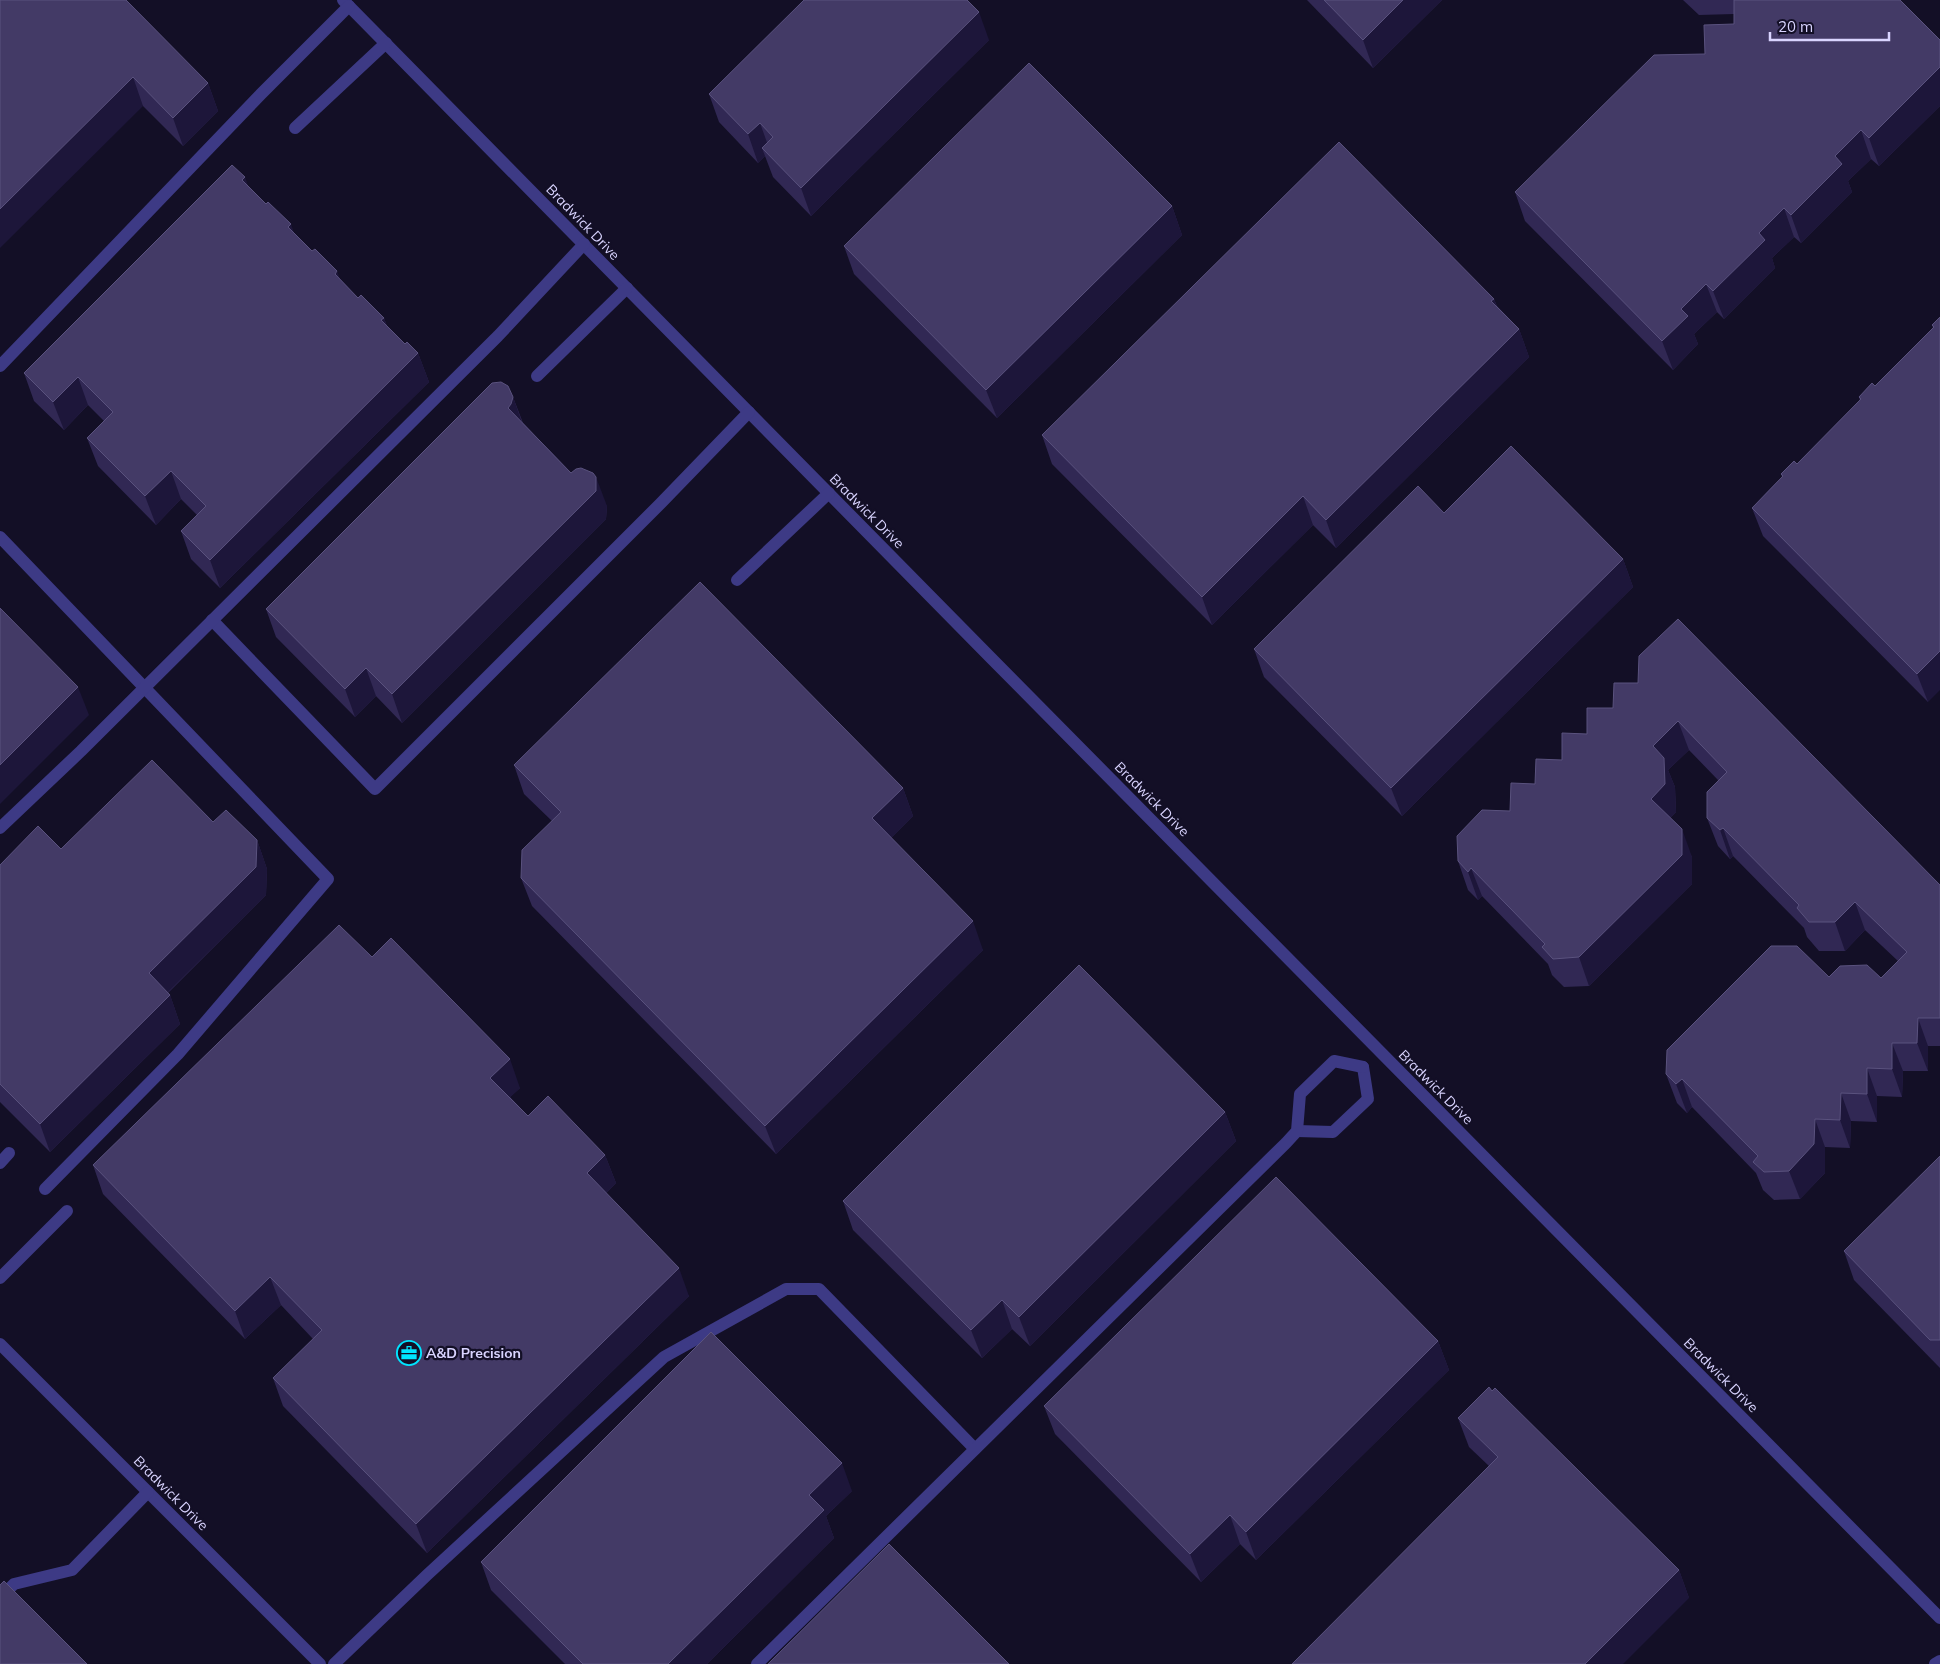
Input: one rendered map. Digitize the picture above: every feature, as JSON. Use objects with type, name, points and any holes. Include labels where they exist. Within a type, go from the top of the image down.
[{"type":"street","name":"Bradwick Drive","points":[[346,3],[1940,1618]]},
{"type":"street","points":[[0,366],[346,3]]},
{"type":"street","points":[[295,128],[386,43]]},
{"type":"street","points":[[0,828],[144,688],[498,336],[584,244]]},
{"type":"street","points":[[537,376],[627,288]]},
{"type":"street","points":[[212,620],[375,788],[661,503],[749,412]]},
{"type":"street","points":[[737,580],[828,493]]},
{"type":"street","points":[[0,538],[328,879],[178,1054],[45,1189]]},
{"type":"street","points":[[1363,1067],[1379,1050]]},
{"type":"street","points":[[757,1664],[1297,1132],[1300,1094],[1334,1061],[1363,1067]]},
{"type":"street","points":[[1297,1132],[1333,1132],[1368,1099],[1363,1067]]},
{"type":"street","points":[[0,1163],[9,1153]]},
{"type":"street","points":[[0,1278],[67,1212]]},
{"type":"street","points":[[334,1664],[427,1575],[664,1357],[786,1289],[819,1289],[975,1449]]},
{"type":"street","name":"Bradwick Drive","points":[[0,1344],[320,1664]]},
{"type":"street","points":[[0,1598],[14,1584],[72,1570],[148,1492]]},
{"type":"street","points":[[1935,1664],[1940,1661]]},
{"type":"building","points":[[0,0],[126,0],[208,83],[173,118],[133,77],[0,209]]},
{"type":"building","points":[[804,0],[967,0],[979,12],[801,188],[762,148],[773,137],[760,123],[748,134],[709,94]]},
{"type":"building","points":[[1324,0],[1403,0],[1363,40]]},
{"type":"building","points":[[1734,0],[1900,0],[1940,40],[1940,67],[1869,138],[1861,130],[1835,156],[1842,164],[1791,215],[1784,208],[1759,233],[1765,240],[1713,291],[1706,284],[1681,309],[1688,316],[1662,341],[1515,192],[1654,55],[1705,54],[1704,25],[1734,24]]},
{"type":"building","points":[[1029,63],[1172,206],[986,390],[844,246]]},
{"type":"building","points":[[1339,142],[1494,299],[1491,301],[1519,329],[1326,520],[1303,496],[1202,597],[1042,435]]},
{"type":"building","points":[[232,165],[245,177],[242,180],[266,204],[268,202],[291,224],[288,227],[312,251],[315,249],[337,271],[335,274],[358,298],[361,295],[384,318],[381,320],[405,344],[407,342],[418,353],[210,560],[181,531],[206,506],[171,471],[145,496],[87,438],[113,412],[78,377],[53,402],[24,373]]},
{"type":"building","points":[[1940,317],[1940,651],[1917,674],[1752,508],[1783,476],[1781,474],[1794,461],[1797,464],[1861,399],[1859,397],[1872,383],[1875,386],[1934,327],[1932,325]]},
{"type":"building","points":[[501,382],[508,386],[513,397],[508,408],[571,473],[581,468],[593,473],[596,477],[596,491],[392,694],[366,668],[345,689],[266,609],[492,383]]},
{"type":"building","points":[[1511,446],[1623,559],[1391,788],[1254,649],[1418,486],[1444,513]]},
{"type":"building","points":[[700,582],[903,788],[872,818],[973,921],[765,1126],[521,878],[522,850],[561,812],[514,765]]},
{"type":"building","points":[[0,608],[78,687],[0,765]]},
{"type":"building","points":[[1678,619],[1940,885],[1940,1018],[1918,1018],[1917,1043],[1892,1043],[1892,1069],[1867,1068],[1867,1094],[1841,1093],[1840,1120],[1815,1119],[1814,1144],[1789,1171],[1764,1172],[1753,1162],[1758,1156],[1682,1079],[1676,1084],[1666,1074],[1667,1050],[1771,946],[1797,946],[1829,977],[1840,966],[1867,965],[1881,978],[1907,952],[1855,902],[1835,922],[1809,922],[1797,908],[1799,905],[1723,828],[1720,830],[1707,818],[1707,792],[1727,772],[1678,721],[1653,746],[1664,758],[1665,784],[1651,799],[1682,829],[1682,855],[1579,957],[1553,959],[1542,947],[1545,944],[1471,868],[1468,872],[1458,861],[1457,836],[1482,810],[1510,811],[1511,783],[1535,784],[1536,759],[1562,760],[1562,733],[1587,734],[1587,708],[1613,708],[1614,683],[1638,683],[1639,656]]},
{"type":"building","points":[[152,760],[213,822],[226,810],[257,840],[256,867],[149,973],[170,995],[40,1124],[0,1084],[0,865],[38,826],[61,849]]},
{"type":"building","points":[[339,925],[372,957],[391,938],[510,1059],[490,1078],[528,1116],[548,1096],[605,1155],[587,1173],[679,1268],[416,1524],[273,1378],[322,1330],[270,1277],[235,1311],[93,1165]]},
{"type":"building","points":[[1079,965],[1225,1112],[1019,1317],[1002,1300],[971,1330],[843,1201]]},
{"type":"building","points":[[1940,1156],[1940,1340],[1930,1340],[1844,1251]]},
{"type":"building","points":[[1276,1177],[1438,1341],[1246,1532],[1230,1515],[1190,1554],[1044,1406]]},
{"type":"building","points":[[711,1332],[842,1463],[809,1495],[824,1510],[668,1664],[583,1664],[481,1562]]},
{"type":"building","points":[[1489,1387],[1492,1391],[1495,1388],[1679,1570],[1585,1664],[1292,1664],[1498,1457],[1458,1418]]},
{"type":"building","points":[[889,1544],[1009,1664],[768,1664]]},
{"type":"building","points":[[4,1581],[87,1664],[0,1664],[0,1585]]},
{"type":"place","name":"A&D Precision","points":[[409,1353]]}]
